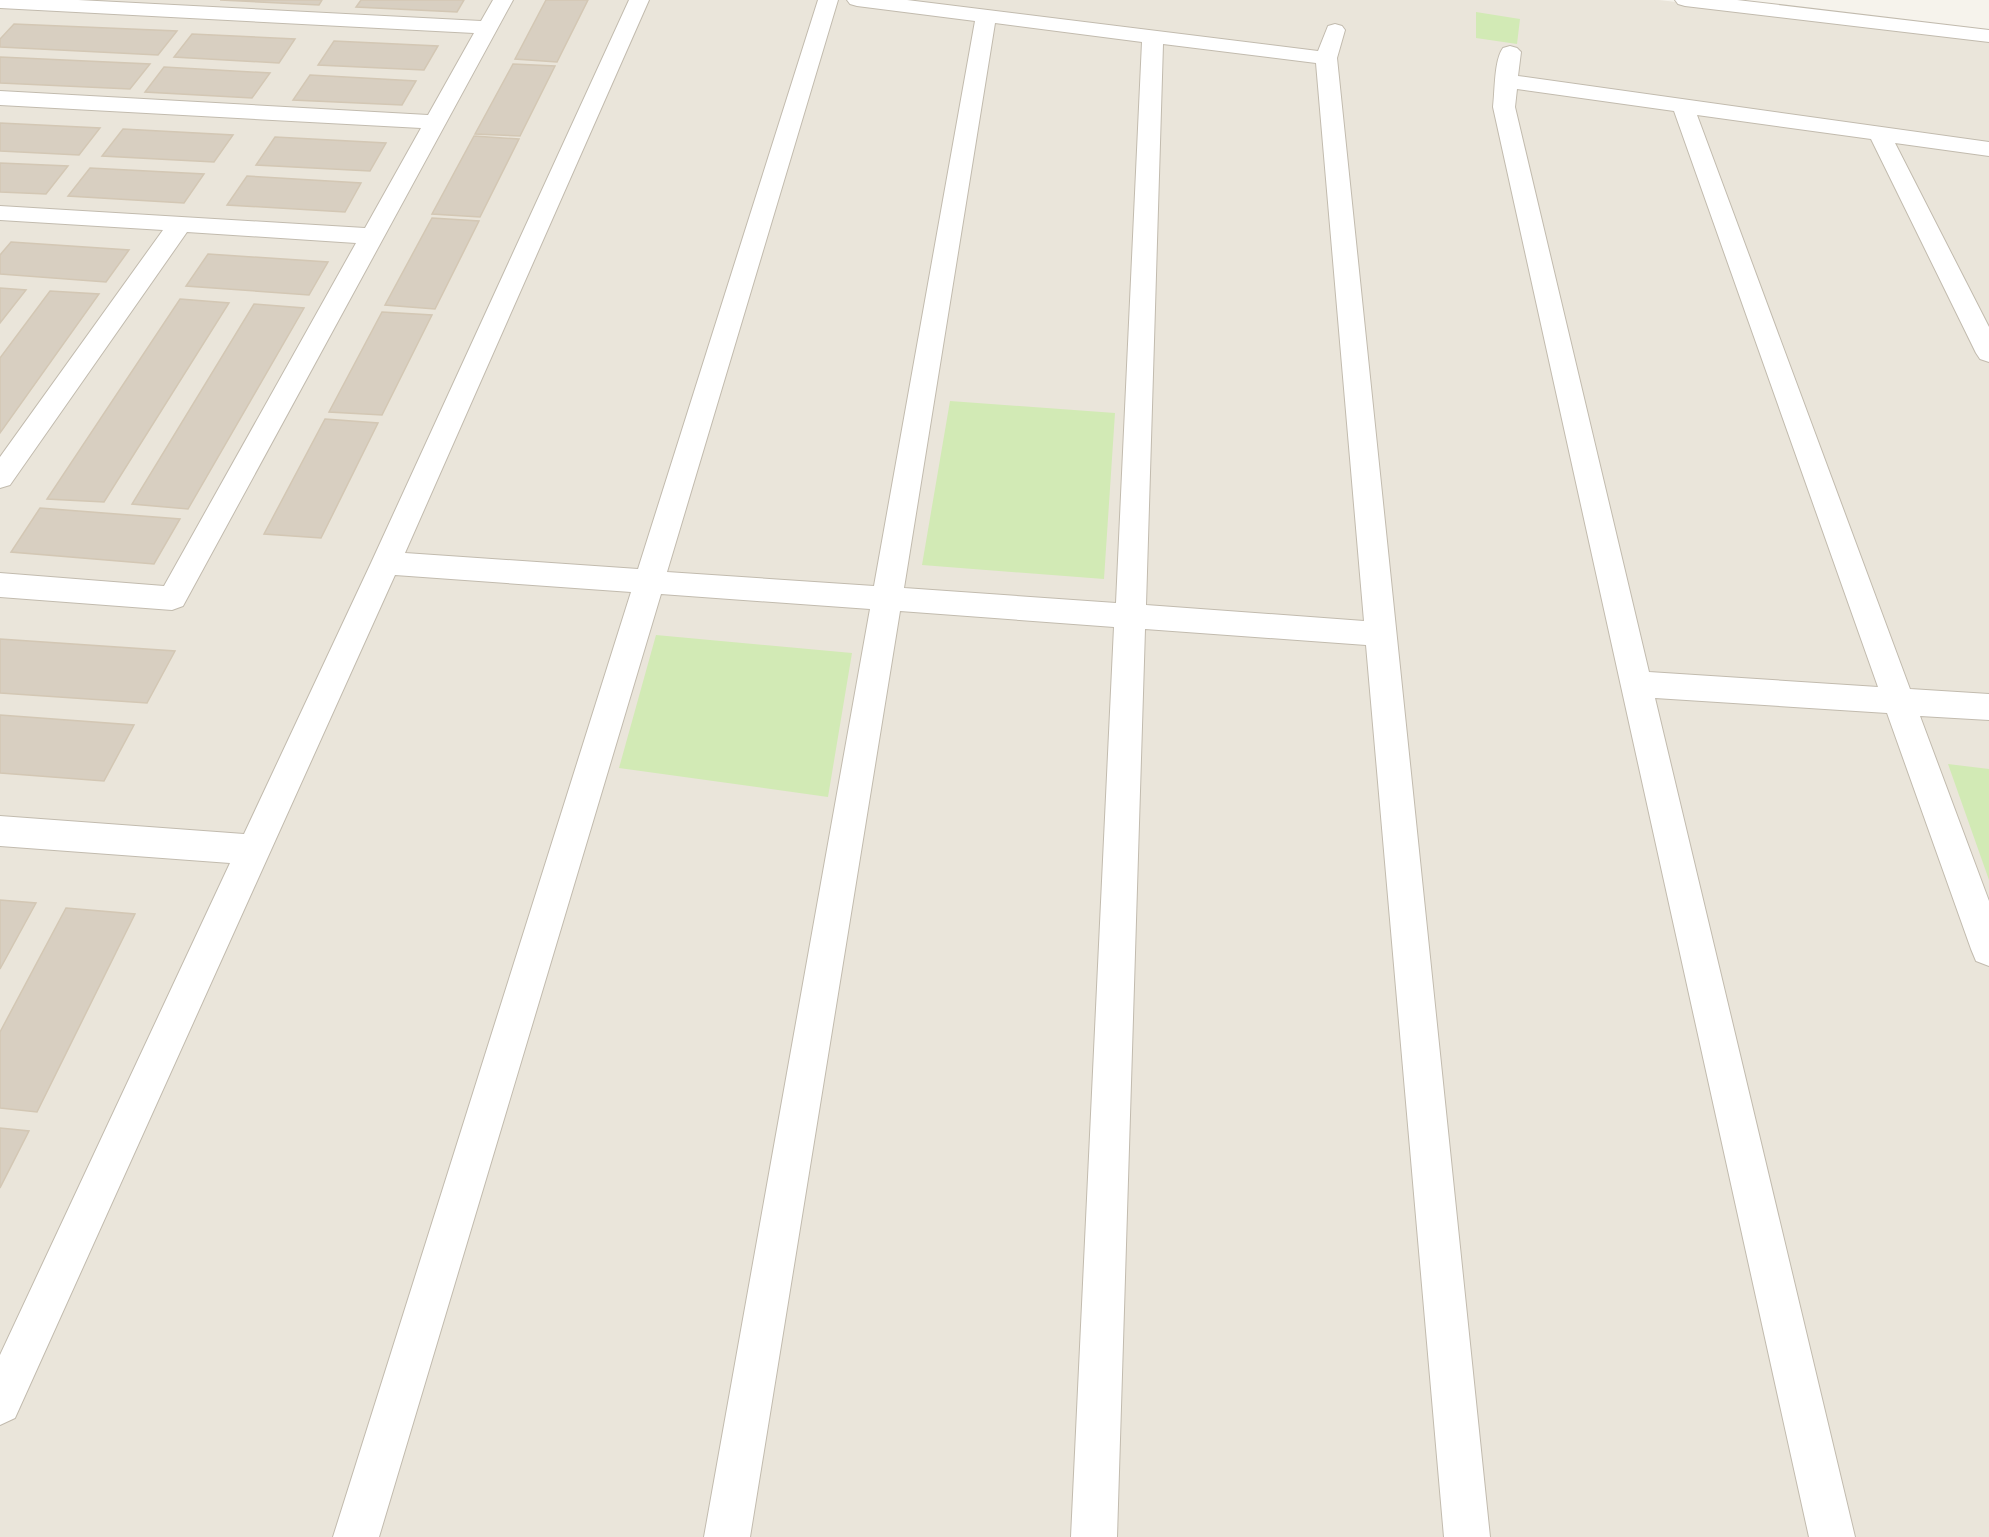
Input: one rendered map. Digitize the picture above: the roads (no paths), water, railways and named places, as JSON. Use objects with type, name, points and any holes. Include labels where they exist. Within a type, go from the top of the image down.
[{"type":"street","points":[[0,585],[172,598],[503,0]]},
{"type":"street","points":[[0,1403],[386,563],[639,0]]},
{"type":"street","points":[[356,1537],[828,0]]},
{"type":"street","points":[[856,0],[1326,58]]},
{"type":"street","points":[[1685,0],[1989,36]]},
{"type":"street","points":[[0,2],[488,28]]},
{"type":"street","points":[[727,1537],[986,16]]},
{"type":"street","points":[[1335,30],[1326,58],[1467,1537]]},
{"type":"street","points":[[1094,1537],[1153,37]]},
{"type":"street","points":[[1832,1537],[1504,107],[1508,66],[1683,106],[1989,148]]},
{"type":"street","points":[[0,98],[435,122]]},
{"type":"street","points":[[1683,106],[1989,949]]},
{"type":"street","points":[[1879,133],[1989,353]]},
{"type":"street","points":[[0,213],[372,236]]},
{"type":"street","points":[[0,478],[180,224]]},
{"type":"street","points":[[386,563],[1381,634]]},
{"type":"street","points":[[1636,684],[1989,707]]},
{"type":"street","points":[[0,831],[253,850]]}]
